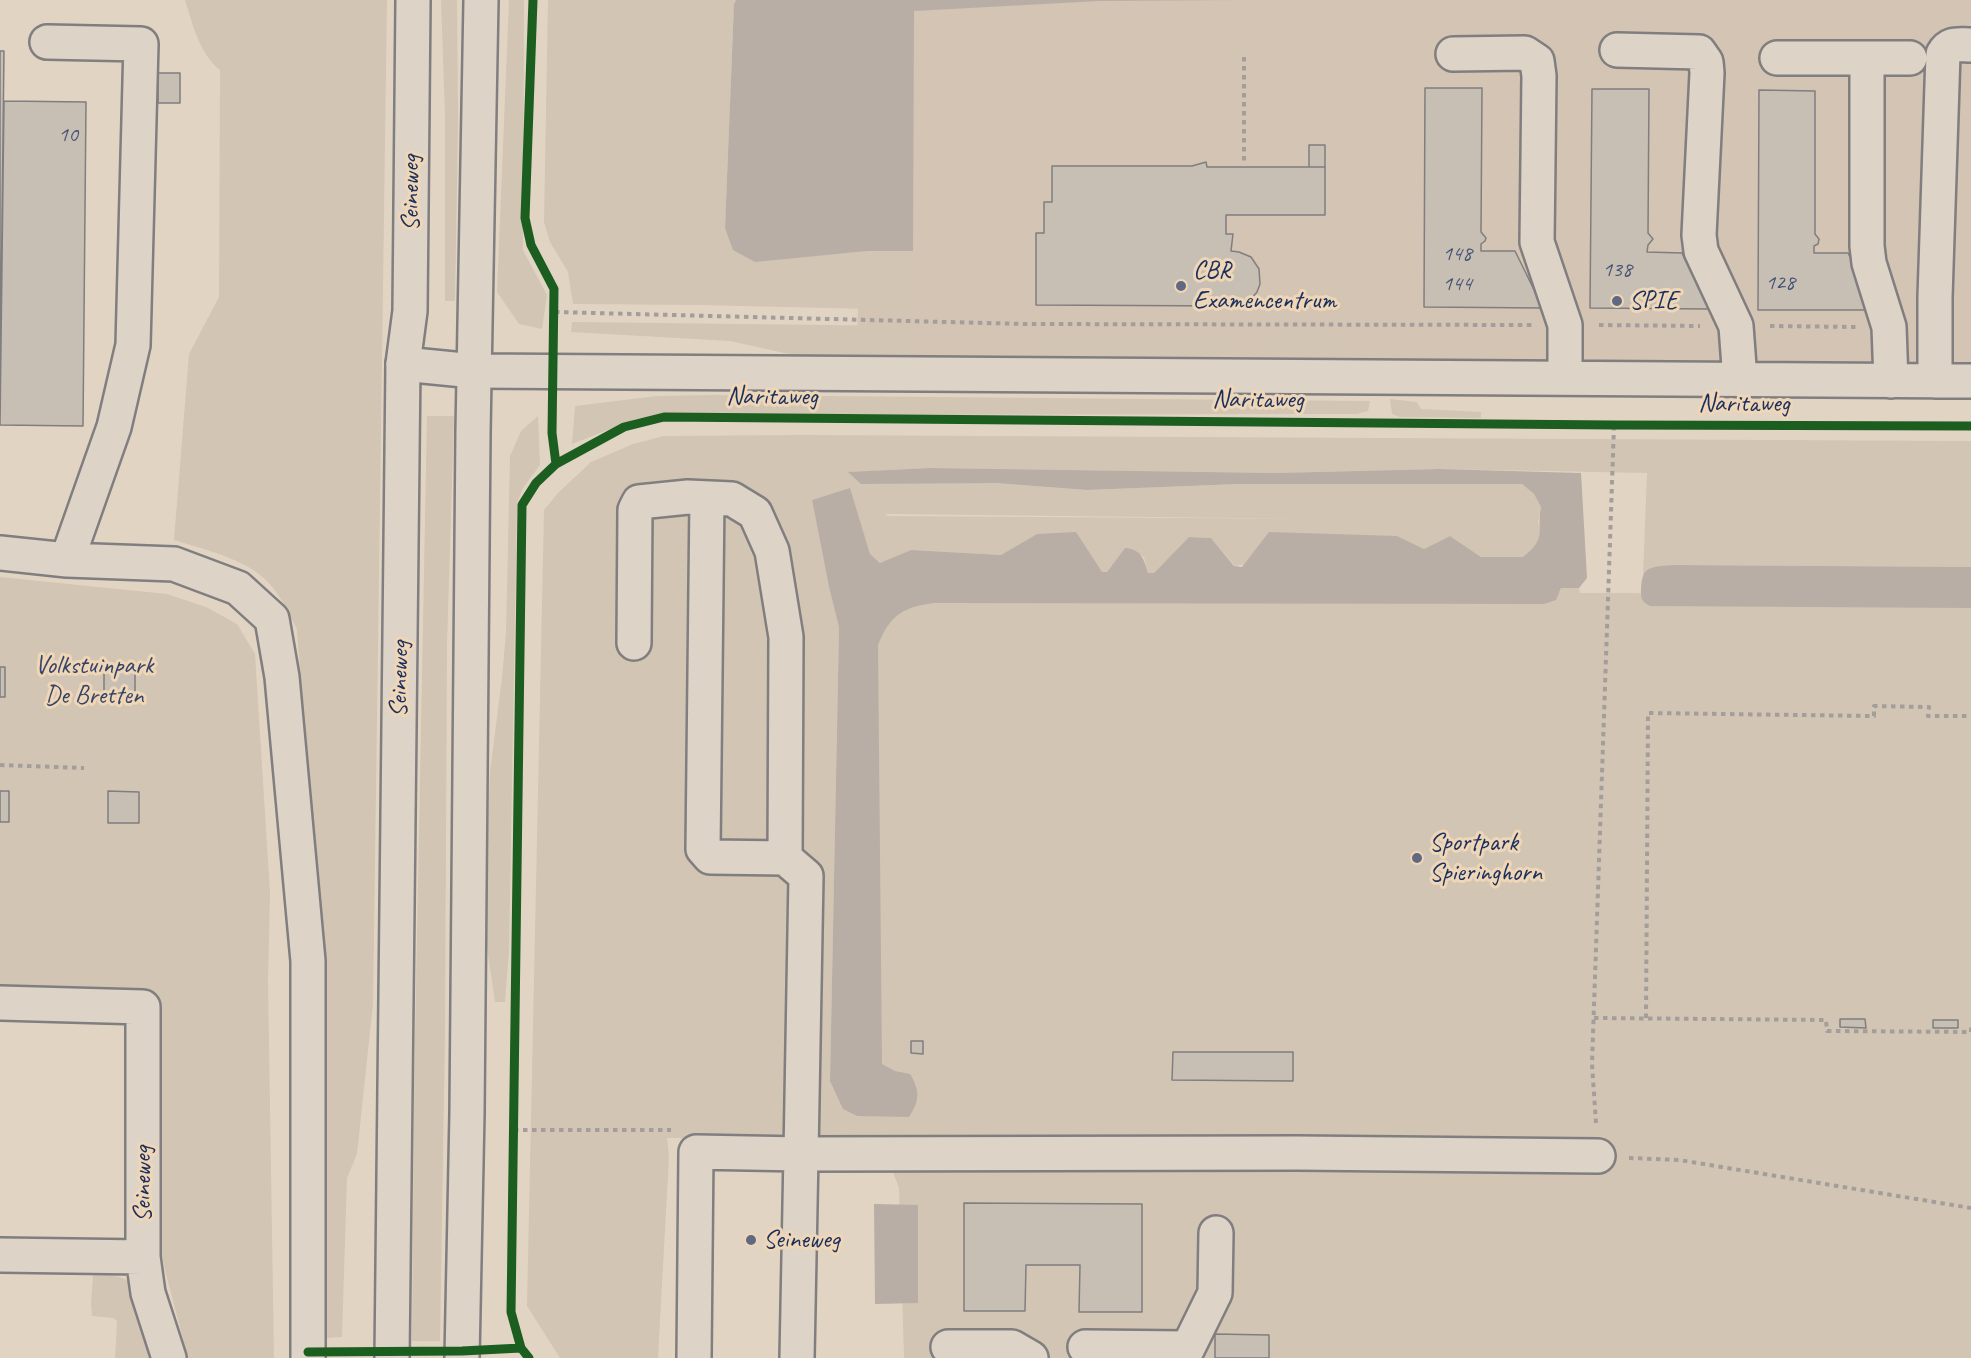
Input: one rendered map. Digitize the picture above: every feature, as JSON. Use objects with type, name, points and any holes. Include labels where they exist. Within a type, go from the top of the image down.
[{"type":"main road","name":"Seineweg","points":[[392,1358],[403,364],[410,311],[413,0]]},
{"type":"main road","points":[[462,1358],[474,371],[481,0]]},
{"type":"main road","points":[[47,42],[141,44],[133,345],[114,427],[67,560]]},
{"type":"main road","points":[[1935,381],[1935,297],[1943,54],[1952,44],[1971,45]]},
{"type":"main road","points":[[1617,50],[1699,52],[1706,62],[1699,235],[1701,251],[1736,326],[1740,380]]},
{"type":"main road","points":[[1453,54],[1525,53],[1537,61],[1539,76],[1537,242],[1565,325],[1565,378]]},
{"type":"main road","points":[[1777,58],[1910,58]]},
{"type":"main road","points":[[1867,58],[1867,246],[1869,262],[1889,327],[1891,381]]},
{"type":"main road","name":"Naritaweg","points":[[403,364],[474,371],[1971,381]]},
{"type":"main road","points":[[634,643],[635,510],[639,502],[688,497],[732,499],[755,513],[772,550],[786,637],[785,858]]},
{"type":"main road","points":[[707,498],[703,849],[710,857],[785,858],[806,876],[797,1358]]},
{"type":"main road","points":[[0,553],[67,560],[174,564],[238,588],[272,619],[280,665],[308,961],[308,1355]]},
{"type":"main road","name":"Seineweg","points":[[0,1003],[143,1006],[143,1257],[148,1293],[169,1358]]},
{"type":"main road","points":[[694,1358],[696,1152],[1598,1156]]},
{"type":"main road","points":[[1085,1347],[1188,1353],[1215,1293],[1216,1233]]},
{"type":"main road","points":[[0,1255],[143,1257]]},
{"type":"main road","points":[[948,1347],[1019,1354]]},
{"type":"path","points":[[1244,57],[1244,163]]},
{"type":"path","points":[[554,301],[554,317],[1001,323],[1889,327]]},
{"type":"path","points":[[1602,425],[1626,425]]},
{"type":"path","points":[[1614,425],[1592,1064],[1598,1156],[1679,1160],[1971,1208]]},
{"type":"path","points":[[1646,1018],[1648,713],[1874,716],[1874,706],[1929,707],[1928,716],[1971,716]]},
{"type":"path","points":[[0,765],[84,768]]},
{"type":"path","points":[[1594,1018],[1826,1020],[1827,1031],[1971,1032],[1971,1024]]},
{"type":"path","points":[[514,1118],[514,1141]]},
{"type":"path","points":[[514,1130],[676,1130]]},
{"type":"shaded area","points":[[736,0],[1236,0],[1099,1],[914,11],[913,251],[867,251],[755,262],[733,250],[725,228],[734,4]]},
{"type":"shaded area","points":[[864,0],[1971,0],[1971,391],[857,356]]},
{"type":"shaded area","points":[[930,468],[1276,473],[1439,469],[1581,473],[1587,578],[1579,588],[1561,588],[1556,600],[1544,604],[934,603],[914,607],[899,614],[887,626],[878,645],[882,1064],[895,1071],[910,1074],[916,1086],[917,1100],[909,1117],[857,1116],[843,1109],[830,1081],[839,627],[812,500],[850,488],[870,554],[880,563],[911,550],[1001,555],[1037,534],[1076,532],[1102,572],[1107,572],[1125,548],[1135,550],[1141,556],[1148,573],[1154,573],[1189,537],[1211,538],[1234,566],[1242,567],[1269,532],[1397,536],[1424,549],[1450,536],[1481,557],[1523,557],[1536,544],[1540,534],[1541,507],[1534,494],[1522,484],[1239,484],[1087,490],[995,483],[861,484],[848,472]]},
{"type":"shaded area","points":[[1675,565],[1971,567],[1971,608],[1650,606],[1642,599],[1644,573],[1652,568]]},
{"type":"shaded area","points":[[874,1204],[918,1205],[918,1303],[875,1304]]},
{"type":"green space","points":[[185,0],[387,0],[373,1004],[357,1154],[347,1178],[342,1337],[327,1338],[326,1039],[297,629],[274,589],[253,570],[215,552],[174,540],[189,354],[219,297],[220,70],[202,47]]},
{"type":"green space","points":[[441,0],[457,0],[458,122],[455,301],[445,301],[445,116]]},
{"type":"green space","points":[[509,0],[524,0],[523,250],[547,295],[542,329],[519,324],[497,292]]},
{"type":"green space","points":[[548,0],[736,0],[734,4],[725,228],[755,261],[867,251],[913,251],[912,310],[573,304],[568,272],[550,242],[544,222]]},
{"type":"green space","points":[[572,322],[914,326],[914,358],[798,356],[730,341],[571,332]]},
{"type":"green space","points":[[1261,333],[1351,333],[1350,356],[1341,359],[1312,359],[1311,347],[1262,345]]},
{"type":"green space","points":[[1242,338],[1242,346],[1219,347],[1216,361],[1048,358],[1048,339]]},
{"type":"green space","points":[[657,396],[1370,401],[1368,411],[1357,414],[659,415],[633,420],[572,444],[575,406]]},
{"type":"green space","points":[[1390,399],[1417,402],[1421,409],[1481,412],[1481,418],[1400,417],[1392,414]]},
{"type":"green space","points":[[427,416],[454,416],[447,645],[445,1034],[440,1341],[412,1341],[414,1091]]},
{"type":"green space","points":[[538,416],[540,465],[523,488],[517,503],[509,951],[505,1002],[495,1002],[484,928],[490,772],[506,632],[510,456],[521,431]]},
{"type":"green space","name":"Sportpark Spieringhorn","points":[[664,436],[1971,441],[1971,567],[1675,565],[1650,569],[1643,575],[1647,473],[1439,469],[1276,473],[930,468],[849,472],[1087,490],[1239,484],[1522,484],[1534,494],[1541,507],[1538,522],[1541,534],[1537,545],[1524,557],[1481,557],[1450,536],[1424,549],[1397,536],[1235,566],[1211,538],[1189,537],[1154,573],[1148,573],[1144,557],[1125,548],[1107,572],[1102,572],[1037,534],[1001,555],[911,550],[880,563],[870,555],[850,489],[812,500],[839,627],[830,1080],[857,1116],[872,1116],[864,627],[905,591],[1560,592],[1561,588],[1579,588],[1580,593],[1971,594],[1971,1358],[904,1358],[899,1188],[880,1137],[667,1138],[669,1156],[658,1358],[560,1358],[527,1306],[544,510],[558,493],[591,462],[633,444]],"holes":[[[885,514],[1330,519],[888,516]]]},
{"type":"green space","name":"Volkstuinpark De Bretten","points":[[0,577],[167,594],[206,607],[237,624],[255,654],[270,893],[268,981],[274,1358],[188,1358],[159,1239],[159,999],[0,993]]},
{"type":"green space","points":[[93,1275],[120,1277],[134,1287],[151,1358],[115,1358],[117,1321],[113,1318],[92,1316]]},
{"type":"building","points":[[0,51],[4,51],[0,393]]},
{"type":"building","points":[[158,73],[180,73],[180,103],[158,103]]},
{"type":"building","points":[[1425,88],[1482,88],[1481,232],[1486,238],[1481,244],[1481,251],[1515,251],[1543,308],[1424,307]]},
{"type":"building","points":[[1592,89],[1649,89],[1648,233],[1653,239],[1648,245],[1647,252],[1682,253],[1709,309],[1590,308]]},
{"type":"building","points":[[1759,90],[1815,91],[1815,234],[1819,239],[1818,244],[1814,246],[1814,253],[1848,253],[1877,310],[1758,310]]},
{"type":"building","points":[[4,101],[86,102],[83,426],[0,425]]},
{"type":"building","points":[[1309,145],[1325,145],[1325,167],[1309,167]]},
{"type":"building","points":[[1206,162],[1207,167],[1325,167],[1325,215],[1226,215],[1226,234],[1233,234],[1231,251],[1251,257],[1259,269],[1260,284],[1251,299],[1244,304],[1232,306],[1036,305],[1036,233],[1044,233],[1044,202],[1052,202],[1052,166],[1192,166]]},
{"type":"building","points":[[0,667],[5,667],[5,697],[0,697]]},
{"type":"building","points":[[104,667],[135,667],[135,698],[104,698]]},
{"type":"building","points":[[0,791],[9,791],[9,822],[0,822]]},
{"type":"building","points":[[108,791],[139,792],[139,823],[108,823]]},
{"type":"building","points":[[1840,1019],[1865,1019],[1866,1028],[1840,1027]]},
{"type":"building","points":[[1933,1020],[1958,1020],[1958,1028],[1933,1028]]},
{"type":"building","points":[[911,1041],[923,1041],[923,1054],[911,1053]]},
{"type":"building","points":[[1173,1052],[1293,1052],[1293,1081],[1172,1080]]},
{"type":"building","points":[[964,1203],[1142,1204],[1142,1312],[1079,1312],[1080,1265],[1026,1265],[1025,1311],[964,1311]]},
{"type":"building","points":[[1215,1334],[1269,1335],[1269,1358],[1215,1358]]},
{"type":"cycle path","points":[[533,0],[525,218],[531,245],[554,289],[552,433],[556,464]]},
{"type":"cycle path","points":[[529,1358],[521,1348],[511,1312],[522,505],[536,483],[556,464],[624,427],[664,417],[1971,426]]},
{"type":"cycle path","points":[[308,1352],[462,1351],[521,1348]]},
{"type":"place","name":"CBR Examencentrum","points":[[1181,286]]},
{"type":"place","name":"SPIE","points":[[1617,301]]},
{"type":"place","name":"Sportpark Spieringhorn","points":[[1417,858]]},
{"type":"place","name":"Seineweg","points":[[751,1240]]}]
